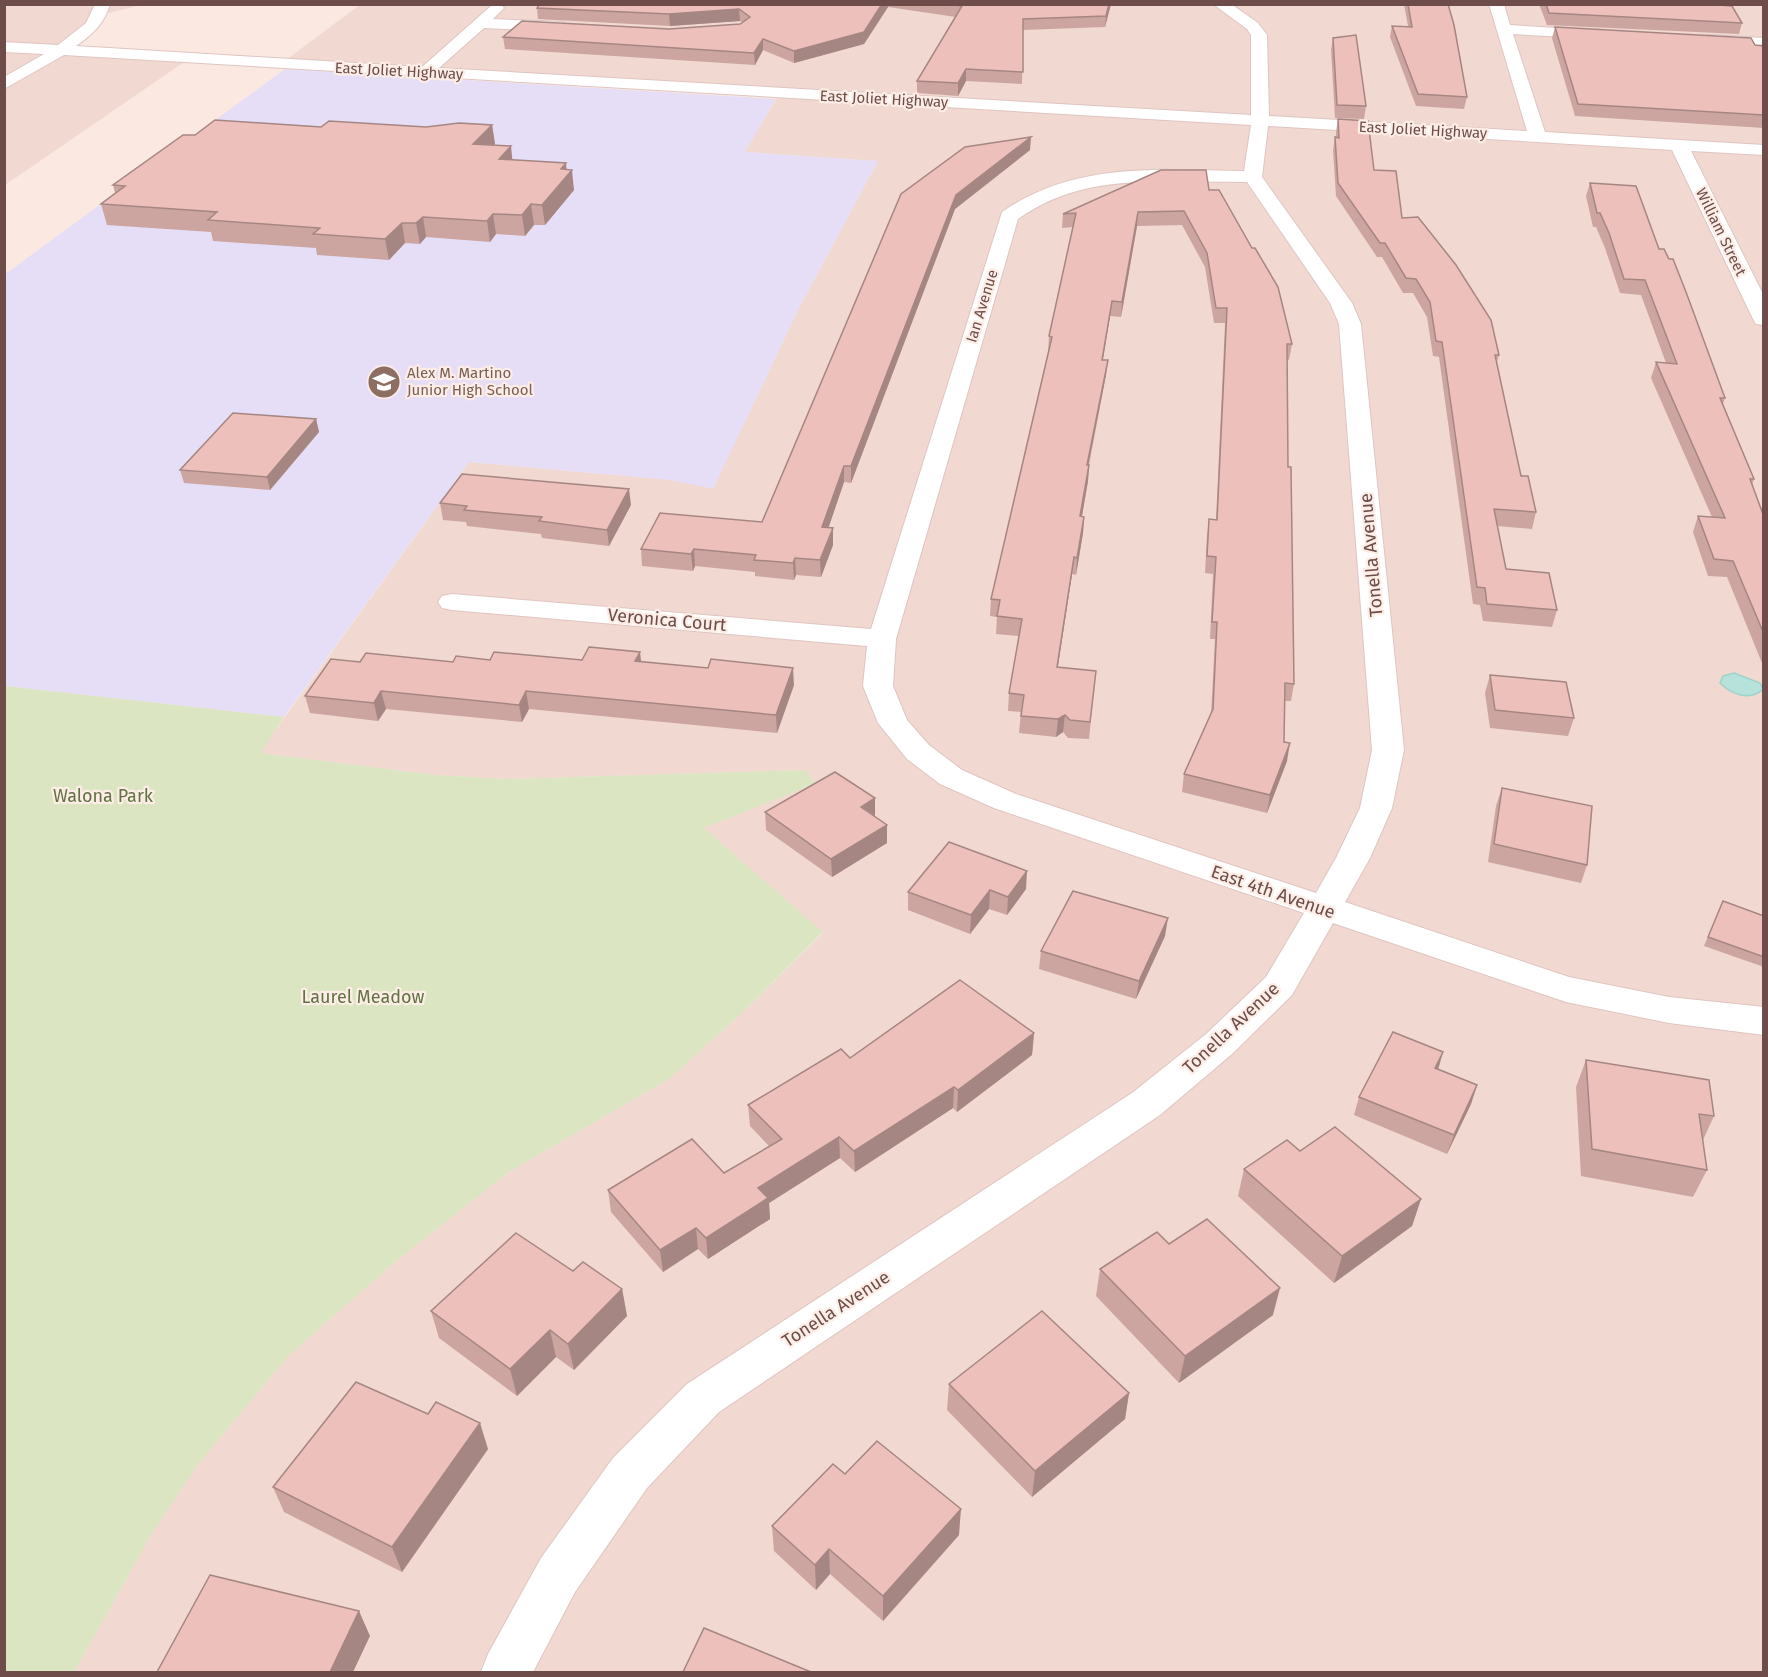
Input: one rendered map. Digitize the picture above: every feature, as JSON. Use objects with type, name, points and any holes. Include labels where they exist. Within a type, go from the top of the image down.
[{"type":"street","points":[[4,84],[59,51],[98,21],[104,4]]},
{"type":"street","points":[[425,72],[500,4]]},
{"type":"street","points":[[1220,4],[1253,26],[1259,34],[1260,121],[1253,177]]},
{"type":"street","points":[[1496,4],[1538,137]]},
{"type":"street","points":[[480,23],[576,28]]},
{"type":"street","points":[[1503,29],[1620,35]]},
{"type":"street","points":[[1690,39],[1764,43]]},
{"type":"street","name":"East Joliet Highway","points":[[4,47],[1764,150]]},
{"type":"street","name":"William Street","points":[[1679,145],[1764,319]]},
{"type":"street","name":"Ian Avenue","points":[[882,639],[1010,216],[1021,206],[1053,190],[1088,181],[1137,177],[1253,177]]},
{"type":"street","name":"Tonella Avenue","points":[[506,1672],[558,1575],[630,1473],[703,1398],[1146,1104],[1220,1044],[1279,986],[1324,909],[1376,808],[1388,750],[1350,324],[1341,303],[1253,177]]},
{"type":"street","name":"Veronica Court","points":[[452,602],[882,639]]},
{"type":"street","name":"East 4th Avenue","points":[[882,639],[878,686],[893,723],[918,752],[951,777],[1005,801],[1566,989],[1669,1010],[1764,1021]]},
{"type":"shaded area","points":[[361,4],[1763,5],[1763,147],[282,63]]},
{"type":"shaded area","points":[[4,5],[141,5],[97,16],[58,48],[5,45]]},
{"type":"shaded area","points":[[5,50],[187,60],[5,185]]},
{"type":"shaded area","name":"Alex M. Martino Junior High School","points":[[285,69],[776,99],[745,152],[878,161],[800,306],[713,489],[671,480],[469,462],[284,717],[5,686],[4,275]]},
{"type":"shaded area","points":[[779,95],[1763,151],[1763,1672],[74,1672],[151,1535],[199,1463],[289,1355],[401,1257],[509,1172],[669,1079],[744,1011],[823,933],[704,828],[813,784],[805,770],[508,779],[435,775],[259,753],[469,462],[671,480],[713,488],[800,306],[878,161],[744,152]]},
{"type":"green space","name":"Laurel Meadow","points":[[5,686],[284,717],[260,753],[435,775],[508,779],[806,770],[814,784],[704,828],[823,932],[744,1011],[669,1079],[509,1172],[401,1257],[289,1355],[199,1463],[151,1535],[74,1672],[5,1672]]},
{"type":"water","points":[[1734,673],[1760,683],[1763,689],[1747,696],[1735,693],[1720,683],[1723,676]]},
{"type":"building","points":[[540,4],[882,4],[864,32],[794,51],[763,39],[754,53],[503,37],[522,21],[669,29],[740,24],[750,17],[739,9],[669,14],[537,8]]},
{"type":"building","points":[[949,4],[1109,4],[1106,16],[1023,19],[1023,72],[966,69],[958,83],[917,81],[962,6]]},
{"type":"building","points":[[1408,4],[1448,4],[1467,97],[1418,94],[1392,26],[1412,27]]},
{"type":"building","points":[[1546,4],[1732,6],[1742,23],[1549,13]]},
{"type":"building","points":[[1555,27],[1751,38],[1755,45],[1764,46],[1764,115],[1578,104]]},
{"type":"building","points":[[1356,35],[1366,106],[1337,105],[1333,38]]},
{"type":"building","points":[[1338,119],[1368,121],[1374,170],[1396,171],[1402,218],[1418,217],[1456,265],[1491,320],[1499,355],[1495,355],[1521,476],[1528,476],[1536,512],[1494,509],[1506,569],[1549,573],[1557,610],[1487,604],[1485,588],[1477,587],[1442,342],[1436,341],[1430,302],[1416,279],[1406,278],[1385,243],[1380,243],[1338,183],[1335,137],[1339,138]]},
{"type":"building","points":[[215,120],[321,127],[329,121],[426,127],[459,123],[492,125],[473,144],[511,146],[499,159],[566,163],[561,169],[572,170],[542,205],[531,204],[522,215],[493,214],[487,221],[423,217],[416,223],[402,223],[385,239],[313,234],[320,228],[208,220],[217,212],[101,204],[125,186],[113,185],[183,135],[195,135]]},
{"type":"building","points":[[1031,137],[956,195],[851,466],[844,466],[822,527],[833,528],[820,560],[795,558],[793,563],[754,560],[756,555],[694,549],[691,554],[641,549],[660,513],[762,522],[901,194],[965,147]]},
{"type":"building","points":[[1161,170],[1206,170],[1209,190],[1219,190],[1252,248],[1255,248],[1278,287],[1292,344],[1287,344],[1294,684],[1285,683],[1284,742],[1290,743],[1270,795],[1184,774],[1213,709],[1217,622],[1212,622],[1216,557],[1207,556],[1209,519],[1217,520],[1227,308],[1216,308],[1207,253],[1184,211],[1138,212],[1122,302],[1112,301],[1102,360],[1108,360],[1087,465],[1089,465],[1080,516],[1084,517],[1077,558],[1074,557],[1057,667],[1096,671],[1090,722],[1070,720],[1065,715],[1058,719],[1021,716],[1024,695],[1009,693],[1022,619],[997,616],[1000,600],[991,599],[1052,337],[1049,336],[1076,213],[1063,214]]},
{"type":"building","points":[[1590,183],[1636,186],[1659,249],[1664,249],[1669,259],[1673,259],[1686,292],[1725,398],[1720,398],[1754,479],[1750,479],[1764,517],[1764,634],[1733,561],[1714,559],[1698,516],[1725,518],[1656,362],[1677,364],[1645,280],[1624,279],[1609,233],[1600,213],[1597,213]]},
{"type":"building","points":[[233,413],[316,419],[267,477],[180,470]]},
{"type":"building","points":[[462,474],[629,489],[607,530],[539,521],[542,517],[464,510],[467,506],[440,503]]},
{"type":"building","points":[[589,647],[640,652],[635,661],[708,668],[711,659],[793,668],[776,715],[526,691],[519,705],[381,691],[374,703],[305,696],[331,659],[360,662],[366,653],[453,662],[456,656],[490,660],[494,652],[582,660]]},
{"type":"building","points":[[1490,675],[1566,682],[1574,718],[1495,710]]},
{"type":"building","points":[[835,772],[875,798],[861,807],[887,825],[831,859],[765,812]]},
{"type":"building","points":[[1502,788],[1592,806],[1587,865],[1494,844]]},
{"type":"building","points":[[949,842],[1027,871],[1008,897],[990,890],[971,915],[908,892]]},
{"type":"building","points":[[1073,891],[1168,918],[1139,981],[1041,951]]},
{"type":"building","points":[[1723,901],[1764,916],[1764,957],[1708,937]]},
{"type":"building","points":[[960,980],[1034,1033],[958,1090],[954,1087],[854,1151],[839,1137],[758,1188],[768,1198],[706,1238],[696,1228],[660,1250],[608,1190],[692,1139],[724,1173],[782,1139],[748,1105],[841,1049],[850,1058]]},
{"type":"building","points":[[1393,1032],[1443,1052],[1435,1068],[1477,1085],[1454,1135],[1359,1097]]},
{"type":"building","points":[[1586,1060],[1709,1080],[1714,1116],[1699,1114],[1707,1170],[1592,1149]]},
{"type":"building","points":[[1335,1127],[1421,1199],[1342,1256],[1244,1169],[1287,1140],[1300,1151]]},
{"type":"building","points":[[1207,1219],[1280,1288],[1185,1356],[1100,1269],[1157,1232],[1169,1244]]},
{"type":"building","points":[[516,1233],[573,1271],[583,1262],[622,1289],[568,1344],[550,1330],[510,1369],[431,1311]]},
{"type":"building","points":[[1042,1311],[1129,1393],[1035,1471],[949,1384]]},
{"type":"building","points":[[356,1382],[428,1414],[436,1402],[480,1423],[392,1547],[273,1487]]},
{"type":"building","points":[[877,1441],[961,1509],[883,1596],[829,1549],[815,1565],[772,1526],[833,1464],[845,1474]]},
{"type":"building","points":[[210,1575],[359,1611],[330,1672],[157,1672]]},
{"type":"building","points":[[704,1628],[811,1672],[683,1672]]},
{"type":"place","name":"Alex M. Martino Junior High School","points":[[384,382]]},
{"type":"park label","name":"Walona Park","points":[[103,796]]}]
